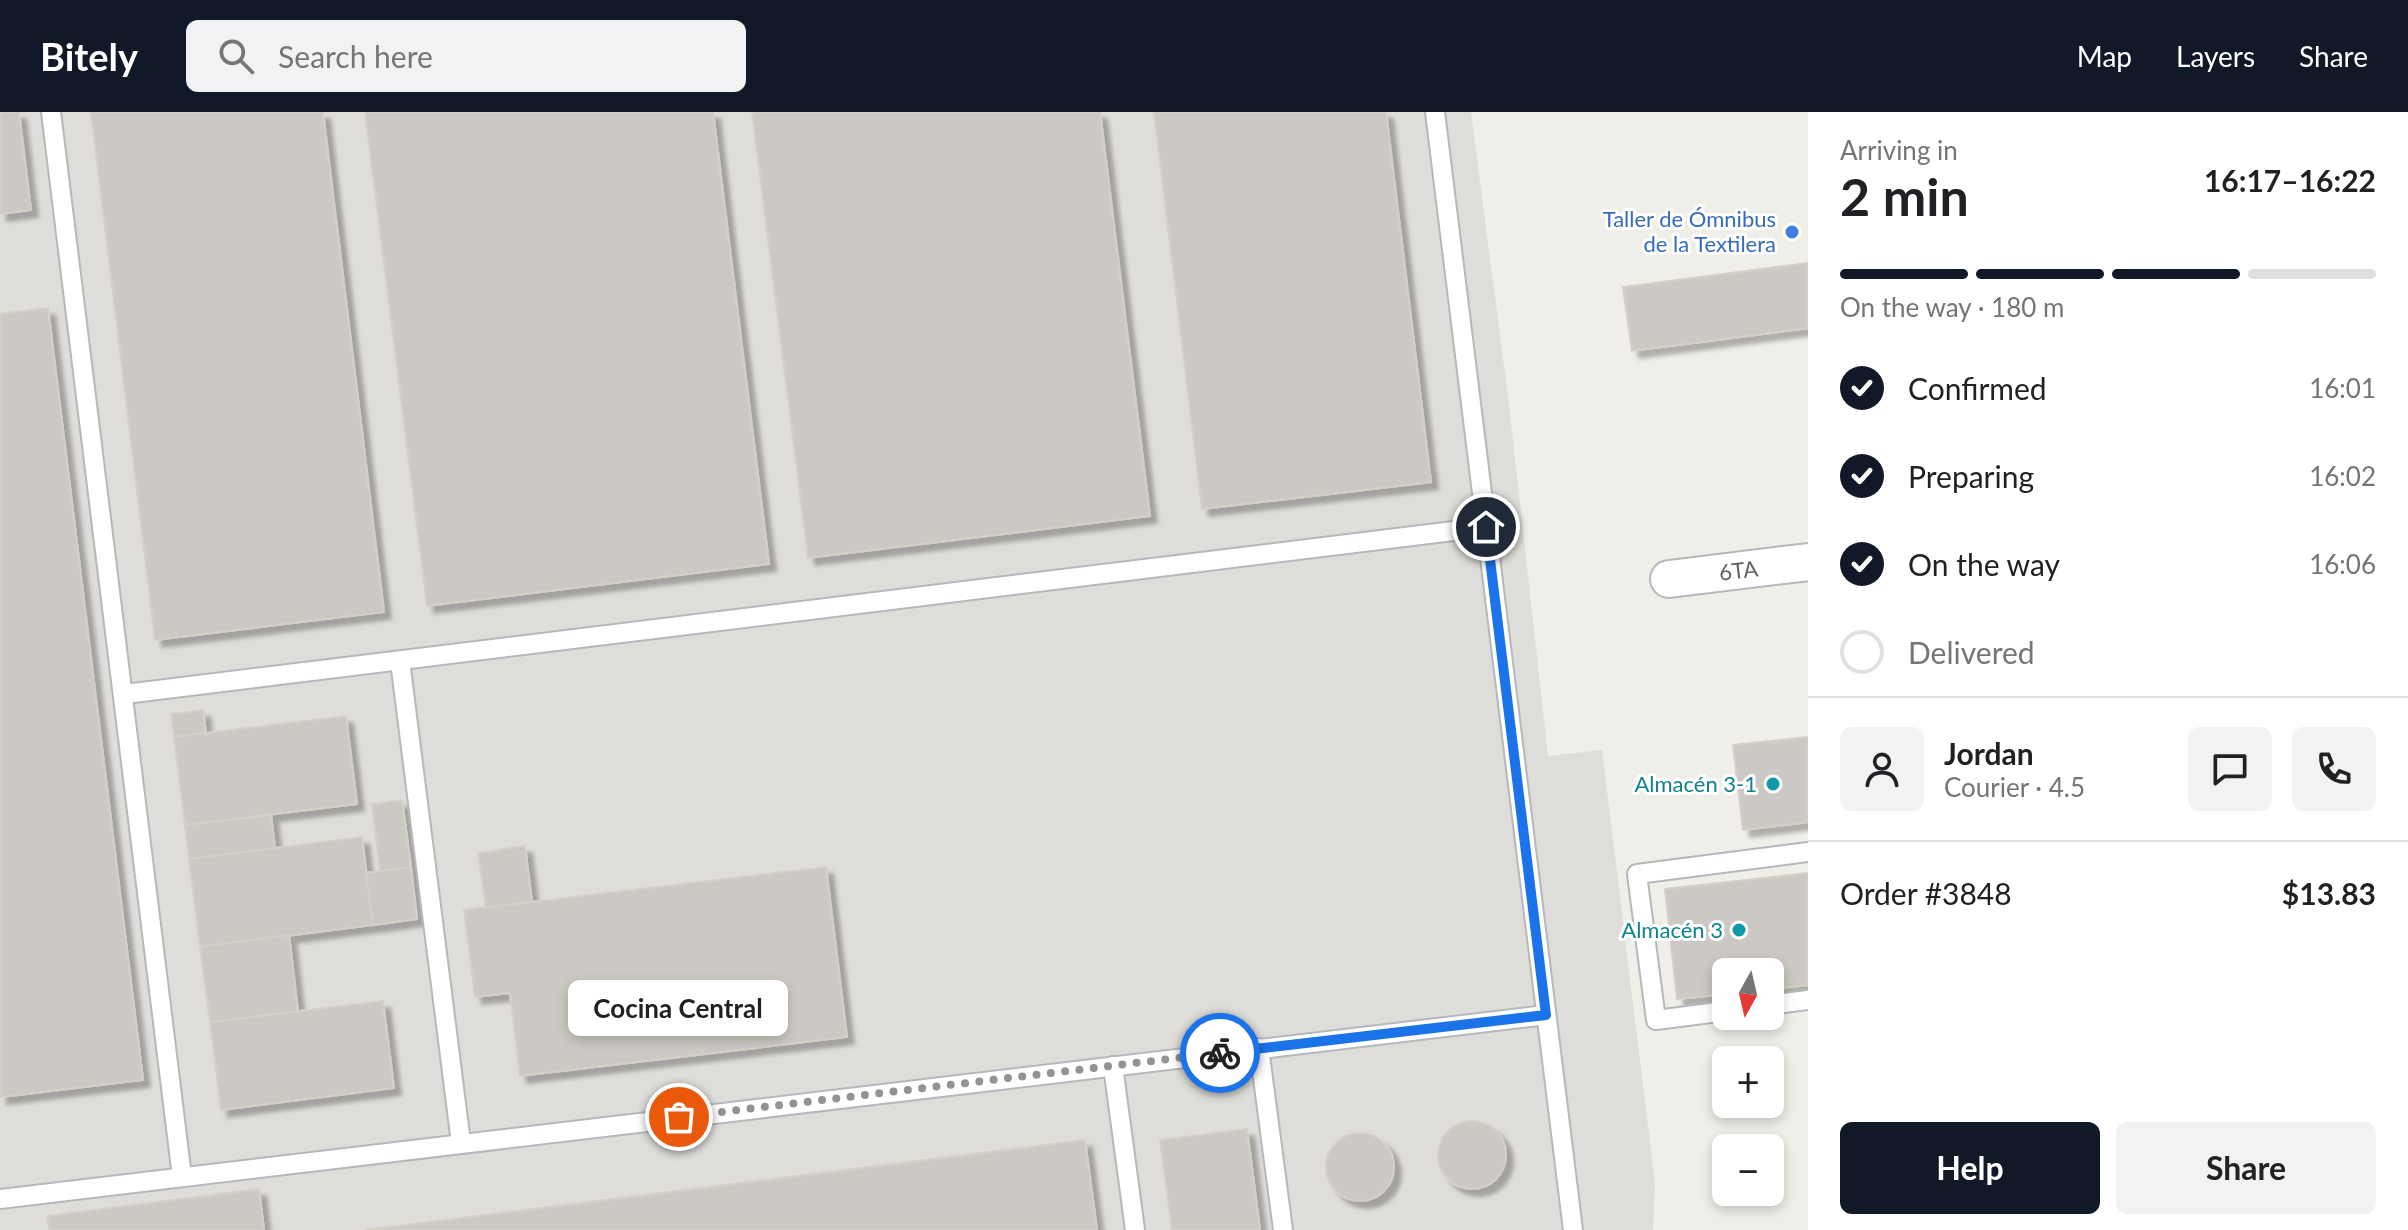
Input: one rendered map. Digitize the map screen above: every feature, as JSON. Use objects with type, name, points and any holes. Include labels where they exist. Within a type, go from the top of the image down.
[{"type":"street","name":"6TA","points":[[1669,579],[1808,562]]},
{"type":"lane","points":[[51,112],[182,1177]]},
{"type":"lane","points":[[1435,112],[1573,1230]]},
{"type":"lane","points":[[125,694],[1486,527]]},
{"type":"lane","points":[[400,661],[461,1143]]},
{"type":"lane","points":[[1712,1013],[1656,1020],[1637,874],[1808,852]]},
{"type":"lane","points":[[1784,1003],[1808,1000]]},
{"type":"lane","points":[[0,1199],[1546,1015]]},
{"type":"lane","points":[[1259,1048],[1283,1230]]},
{"type":"lane","points":[[1113,1066],[1135,1230]]},
{"type":"shaded area","points":[[0,112],[1471,112],[1509,405],[1548,756],[1602,750],[1655,1183],[1653,1230],[0,1230]]},
{"type":"building","points":[[0,112],[19,112],[31,210],[0,214]]},
{"type":"building","points":[[91,112],[323,112],[384,612],[155,640]]},
{"type":"building","points":[[365,112],[713,112],[769,564],[427,606]]},
{"type":"building","points":[[752,112],[1100,112],[1150,516],[808,558]]},
{"type":"building","points":[[1154,112],[1386,112],[1431,482],[1202,509]]},
{"type":"building","points":[[1808,263],[1808,328],[1632,351],[1623,287]]},
{"type":"building","points":[[48,308],[143,1080],[0,1097],[0,314]]},
{"type":"building","points":[[203,710],[206,733],[174,737],[171,714]]},
{"type":"building","points":[[346,716],[357,804],[185,825],[174,737]]},
{"type":"building","name":"Almacén 3-1","points":[[1808,737],[1808,822],[1743,830],[1733,745]]},
{"type":"building","points":[[402,800],[411,867],[380,871],[372,804]]},
{"type":"building","points":[[271,815],[275,848],[189,859],[185,825]]},
{"type":"building","points":[[362,837],[373,925],[200,947],[189,859]]},
{"type":"building","points":[[525,846],[532,902],[486,908],[478,853]]},
{"type":"building","points":[[411,867],[417,919],[373,925],[366,873]]},
{"type":"building","points":[[826,867],[847,1037],[520,1076],[510,993],[475,997],[464,910]]},
{"type":"building","name":"Almacén 3","points":[[1808,873],[1808,985],[1784,988],[1784,958],[1712,958],[1712,995],[1677,999],[1665,889]]},
{"type":"building","points":[[289,935],[298,1011],[210,1022],[200,947]]},
{"type":"building","points":[[383,1001],[394,1088],[221,1110],[210,1022]]},
{"type":"building","points":[[1472,1121],[1485,1123],[1496,1131],[1504,1142],[1504,1168],[1496,1179],[1485,1187],[1472,1189],[1459,1187],[1448,1179],[1440,1168],[1438,1155],[1440,1142],[1448,1131],[1459,1123]]},
{"type":"building","points":[[1247,1129],[1260,1230],[1172,1230],[1160,1140]]},
{"type":"building","points":[[1367,1133],[1388,1148],[1394,1167],[1392,1180],[1384,1191],[1367,1201],[1353,1201],[1336,1191],[1328,1180],[1326,1160],[1336,1143],[1347,1135]]},
{"type":"building","points":[[1085,1140],[1097,1230],[365,1230]]},
{"type":"building","points":[[259,1189],[264,1230],[49,1230],[47,1216]]},
{"type":"way so far","points":[[679,1117],[1220,1053]]},
{"type":"place","name":"Taller de Ómnibus de la Textilera","points":[[1792,232]]},
{"type":"place","name":"Almacén 3-1","points":[[1773,784]]},
{"type":"place","name":"Almacén 3","points":[[1739,930]]},
{"type":"place","name":"Cocina Central","points":[[679,1117]]},
{"type":"route","points":[[1220,1053],[1546,1015],[1486,527]]}]
